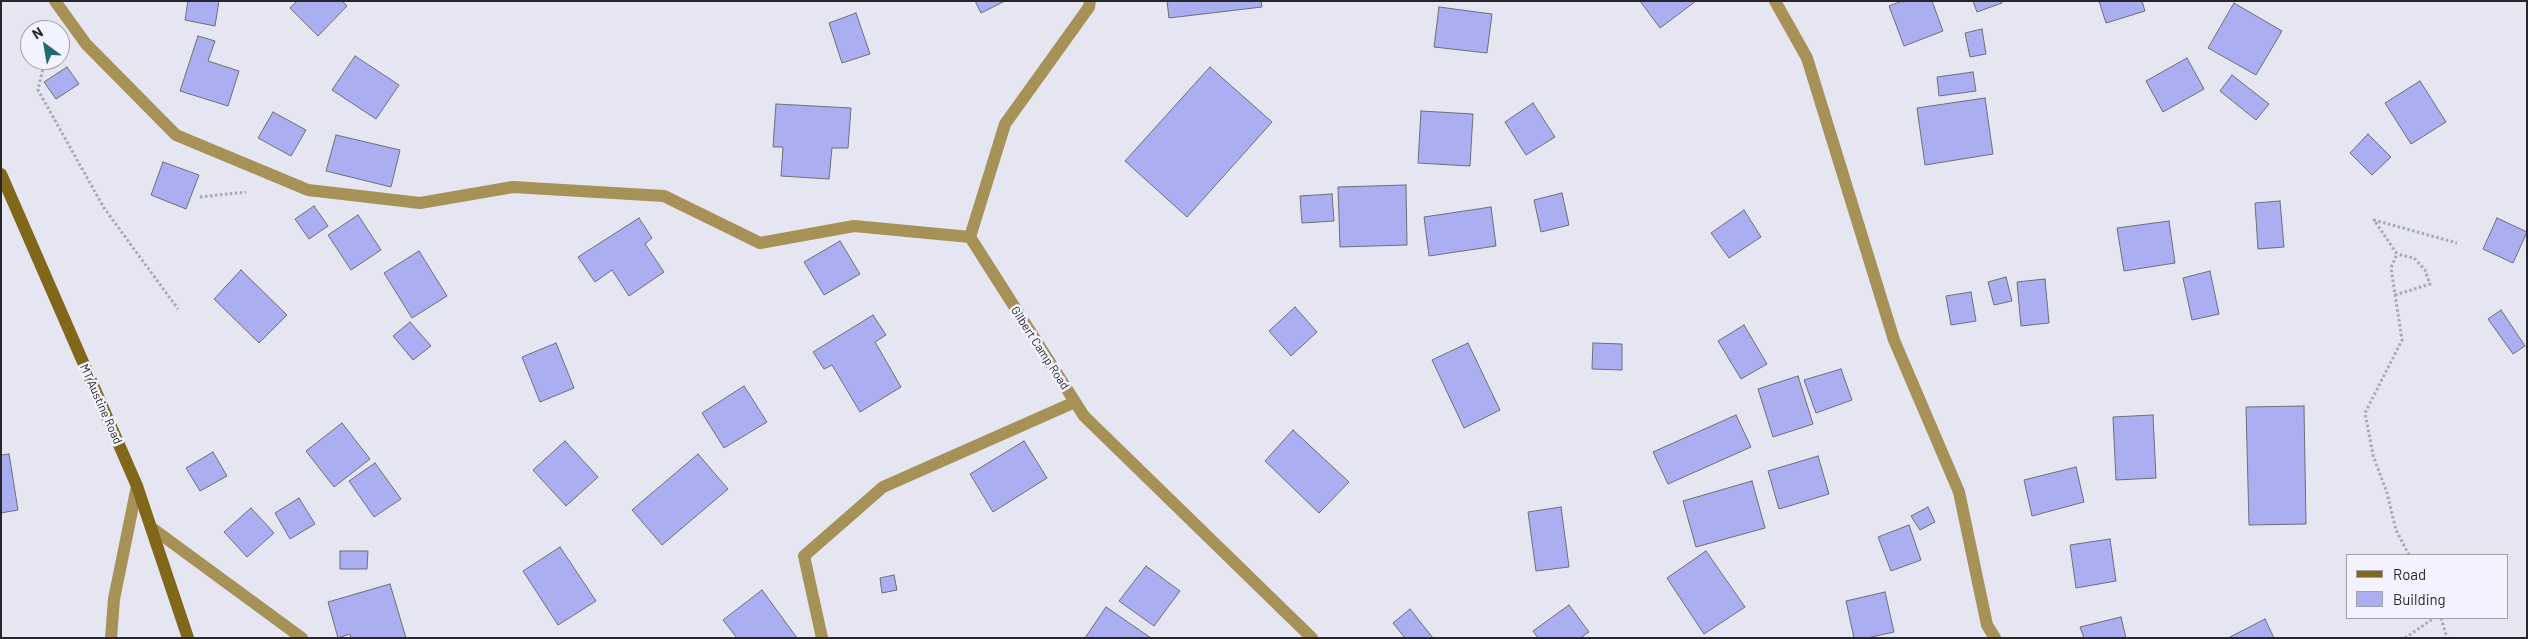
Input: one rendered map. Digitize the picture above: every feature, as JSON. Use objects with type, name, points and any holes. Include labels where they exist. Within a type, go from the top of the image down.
[{"type":"street","points":[[56,1],[86,44],[176,135],[308,190],[420,203],[513,186],[664,196],[760,243],[854,226],[970,237],[1005,124],[1089,7],[1090,1]]},
{"type":"street","points":[[1774,1],[1807,58],[1894,340],[1959,492],[1987,625],[1995,638]]},
{"type":"street","name":"MT Austine Road","points":[[1,174],[137,486],[188,638]]},
{"type":"street","name":"Gilbert Camp Road","points":[[970,237],[1084,416],[1312,638]]},
{"type":"street","points":[[822,638],[804,556],[883,487],[1075,402]]},
{"type":"street","points":[[111,638],[114,599],[137,486]]},
{"type":"street","points":[[152,528],[302,638]]},
{"type":"path","points":[[43,70],[38,90],[104,208],[178,309]]},
{"type":"path","points":[[2395,295],[2430,284],[2425,270],[2414,258],[2397,254],[2374,220],[2457,244]]},
{"type":"path","points":[[2397,254],[2391,268],[2402,340],[2365,413],[2373,456],[2387,493],[2396,530],[2408,554]]},
{"type":"path","points":[[2405,638],[2433,619]]},
{"type":"path","points":[[2442,619],[2447,638]]},
{"type":"building","points":[[188,1],[219,1],[215,26],[185,20]]},
{"type":"building","points":[[297,1],[342,1],[347,6],[318,36],[290,8]]},
{"type":"building","points":[[975,1],[1005,1],[981,13]]},
{"type":"building","points":[[1167,1],[1261,1],[1262,7],[1169,18]]},
{"type":"building","points":[[1640,1],[1696,1],[1660,28]]},
{"type":"building","points":[[1902,1],[1932,1],[1943,31],[1904,46],[1889,6]]},
{"type":"building","points":[[1973,1],[2002,1],[2002,3],[1977,12]]},
{"type":"building","points":[[2099,1],[2142,1],[2145,11],[2106,23]]},
{"type":"building","points":[[2234,3],[2282,31],[2256,75],[2208,48]]},
{"type":"building","points":[[1439,7],[1492,14],[1487,53],[1434,47]]},
{"type":"building","points":[[856,13],[870,54],[842,63],[829,23]]},
{"type":"building","points":[[1982,29],[1986,54],[1970,57],[1965,33]]},
{"type":"building","points":[[198,36],[215,41],[208,61],[239,71],[228,106],[180,91]]},
{"type":"building","points":[[355,56],[399,85],[376,119],[332,90]]},
{"type":"building","points":[[2187,58],[2204,89],[2163,112],[2146,81]]},
{"type":"building","points":[[1210,67],[1272,122],[1187,217],[1125,161]]},
{"type":"building","points":[[62,70],[69,70],[79,84],[56,99],[44,82]]},
{"type":"building","points":[[1973,72],[1976,91],[1939,96],[1937,77]]},
{"type":"building","points":[[2232,75],[2269,104],[2256,120],[2220,91]]},
{"type":"building","points":[[2420,81],[2446,122],[2411,144],[2385,103]]},
{"type":"building","points":[[1985,98],[1993,154],[1925,165],[1917,108]]},
{"type":"building","points":[[1533,103],[1555,137],[1526,155],[1505,122]]},
{"type":"building","points":[[776,104],[851,108],[848,148],[832,148],[829,179],[781,176],[783,147],[773,147]]},
{"type":"building","points":[[1421,111],[1473,114],[1470,166],[1418,163]]},
{"type":"building","points":[[273,112],[306,130],[291,156],[258,138]]},
{"type":"building","points":[[2368,134],[2391,157],[2372,175],[2350,153]]},
{"type":"building","points":[[336,135],[400,150],[391,187],[326,171]]},
{"type":"building","points":[[163,162],[199,175],[186,209],[151,195]]},
{"type":"building","points":[[1406,185],[1407,245],[1340,247],[1338,187]]},
{"type":"building","points":[[1562,193],[1569,225],[1541,232],[1534,200]]},
{"type":"building","points":[[1332,194],[1334,221],[1302,223],[1300,196]]},
{"type":"building","points":[[2280,201],[2284,247],[2258,249],[2255,203]]},
{"type":"building","points":[[314,206],[328,226],[309,239],[295,219]]},
{"type":"building","points":[[1491,207],[1496,246],[1429,256],[1424,217]]},
{"type":"building","points":[[1744,210],[1761,237],[1729,258],[1711,233]]},
{"type":"building","points":[[358,215],[381,250],[351,270],[328,235]]},
{"type":"building","points":[[639,218],[652,238],[645,244],[664,272],[629,296],[612,270],[595,282],[578,257]]},
{"type":"building","points":[[2497,218],[2527,232],[2513,263],[2483,249]]},
{"type":"building","points":[[2169,221],[2175,263],[2124,271],[2117,228]]},
{"type":"building","points":[[840,241],[860,274],[824,295],[804,262]]},
{"type":"building","points":[[419,251],[447,296],[412,318],[384,273]]},
{"type":"building","points":[[241,270],[287,315],[259,343],[214,299]]},
{"type":"building","points":[[2210,271],[2219,314],[2192,320],[2183,278]]},
{"type":"building","points":[[2006,277],[2012,301],[1994,305],[1988,282]]},
{"type":"building","points":[[2045,279],[2049,323],[2021,326],[2017,282]]},
{"type":"building","points":[[1971,292],[1976,321],[1951,325],[1946,296]]},
{"type":"building","points":[[1295,307],[1317,332],[1291,356],[1269,331]]},
{"type":"building","points":[[2501,310],[2525,346],[2513,354],[2488,319]]},
{"type":"building","points":[[873,315],[886,335],[875,342],[901,387],[860,412],[832,365],[824,369],[813,352]]},
{"type":"building","points":[[410,322],[431,346],[413,360],[393,336]]},
{"type":"building","points":[[1744,325],[1767,364],[1741,379],[1718,341]]},
{"type":"building","points":[[556,343],[574,388],[540,402],[522,357]]},
{"type":"building","points":[[1468,343],[1500,410],[1464,428],[1432,360]]},
{"type":"building","points":[[1593,343],[1622,344],[1622,370],[1592,369]]},
{"type":"building","points":[[1841,369],[1852,400],[1816,413],[1804,380]]},
{"type":"building","points":[[1798,376],[1813,424],[1773,437],[1758,389]]},
{"type":"building","points":[[744,386],[767,422],[724,448],[702,413]]},
{"type":"building","points":[[2304,406],[2306,524],[2249,525],[2246,407]]},
{"type":"building","points":[[1736,415],[1751,447],[1668,484],[1653,452]]},
{"type":"building","points":[[2153,415],[2156,478],[2116,480],[2113,417]]},
{"type":"building","points":[[342,423],[370,459],[334,487],[306,451]]},
{"type":"building","points":[[1293,430],[1349,482],[1319,513],[1265,461]]},
{"type":"building","points":[[565,441],[598,477],[566,506],[533,470]]},
{"type":"building","points":[[1024,441],[1047,478],[993,512],[970,474]]},
{"type":"building","points":[[213,452],[227,476],[200,491],[186,468]]},
{"type":"building","points":[[9,454],[18,510],[1,513],[1,455]]},
{"type":"building","points":[[698,454],[728,489],[662,545],[632,510]]},
{"type":"building","points":[[1818,456],[1829,494],[1779,509],[1768,471]]},
{"type":"building","points":[[375,463],[401,499],[374,517],[349,481]]},
{"type":"building","points":[[2076,467],[2084,502],[2032,516],[2024,480]]},
{"type":"building","points":[[1752,481],[1765,528],[1696,547],[1683,501]]},
{"type":"building","points":[[299,498],[315,524],[290,539],[275,513]]},
{"type":"building","points":[[1561,507],[1569,567],[1536,571],[1528,512]]},
{"type":"building","points":[[1928,507],[1935,522],[1920,530],[1911,516]]},
{"type":"building","points":[[251,508],[274,533],[247,557],[224,532]]},
{"type":"building","points":[[1909,525],[1921,560],[1891,571],[1878,537]]},
{"type":"building","points":[[2110,539],[2116,581],[2076,588],[2070,545]]},
{"type":"building","points":[[560,547],[596,601],[558,625],[523,571]]},
{"type":"building","points":[[340,551],[368,551],[367,569],[340,569]]},
{"type":"building","points":[[1706,551],[1745,607],[1704,634],[1667,578]]},
{"type":"building","points":[[1146,566],[1180,591],[1154,626],[1119,601]]},
{"type":"building","points":[[894,575],[897,590],[882,593],[880,578]]},
{"type":"building","points":[[390,584],[406,638],[351,638],[350,634],[338,638],[328,602]]},
{"type":"building","points":[[762,590],[797,638],[737,638],[723,620]]},
{"type":"building","points":[[1885,592],[1894,632],[1867,638],[1854,638],[1846,601]]},
{"type":"building","points":[[1569,605],[1589,632],[1580,638],[1538,638],[1533,631]]},
{"type":"building","points":[[1106,607],[1151,638],[1085,638]]},
{"type":"building","points":[[1410,609],[1433,638],[1405,638],[1393,623]]},
{"type":"building","points":[[2121,617],[2126,638],[2084,638],[2080,627]]},
{"type":"building","points":[[2265,619],[2274,638],[2228,638]]}]
